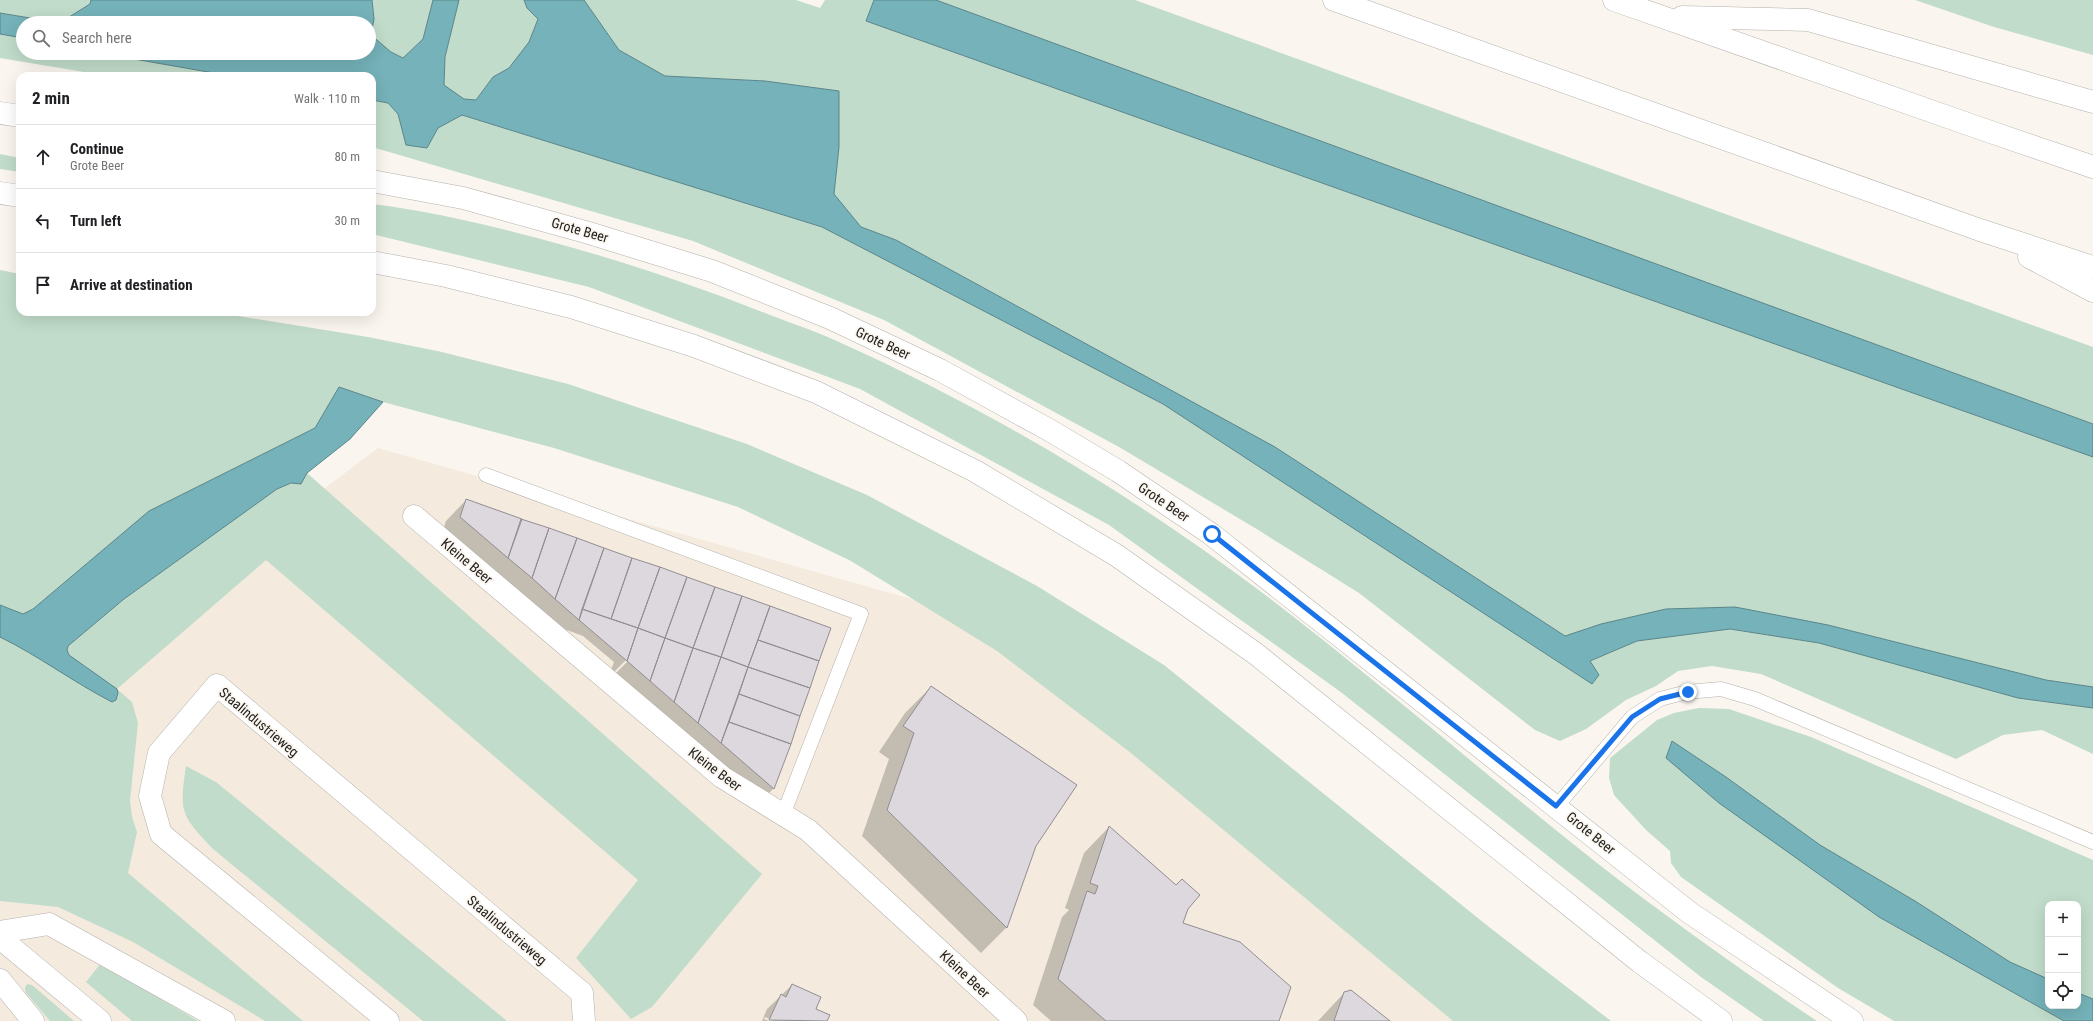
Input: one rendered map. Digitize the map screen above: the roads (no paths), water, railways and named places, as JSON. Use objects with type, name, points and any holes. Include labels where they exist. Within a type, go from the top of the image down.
[{"type":"main road","points":[[1334,0],[1980,230],[2093,267]]},
{"type":"main road","points":[[1614,0],[2093,167]]},
{"type":"main road","points":[[1663,17],[1808,20],[2093,102]]},
{"type":"main road","points":[[0,113],[16,115]]},
{"type":"main road","name":"Grote Beer","points":[[376,182],[463,198],[590,233],[712,271],[830,318],[940,370],[1051,431],[1118,471],[1212,534],[1690,913],[1852,1021]]},
{"type":"main road","points":[[0,193],[16,195]]},
{"type":"main road","points":[[1980,230],[2093,291]]},
{"type":"main road","points":[[376,263],[446,276],[571,307],[694,346],[816,392],[975,470],[1116,555],[1256,654],[1640,962],[1721,1021]]},
{"type":"main road","name":"Kleine Beer","points":[[414,516],[722,777],[808,830],[1016,1021]]},
{"type":"main road","name":"Staalindustrieweg","points":[[388,1021],[161,834],[150,796],[159,753],[216,686],[582,993],[584,1021]]},
{"type":"main road","points":[[0,932],[49,924],[224,1021]]},
{"type":"main road","points":[[0,938],[100,1021]]},
{"type":"main road","points":[[0,980],[33,1021]]},
{"type":"lane","points":[[486,475],[861,614],[783,815]]},
{"type":"lane","points":[[1556,806],[1632,717],[1660,699],[1688,692],[1721,689],[1755,699],[2093,842]]},
{"type":"water","points":[[91,0],[372,0],[374,16],[71,16],[90,4]]},
{"type":"water","points":[[433,0],[459,0],[445,57],[444,85],[464,99],[476,100],[493,77],[509,68],[529,42],[538,19],[527,8],[524,0],[584,0],[619,50],[665,76],[765,81],[839,91],[839,147],[834,194],[861,227],[896,240],[1275,447],[1565,636],[1601,624],[1666,609],[1735,607],[1828,625],[2046,680],[2093,687],[2093,708],[2018,698],[1819,643],[1730,629],[1637,641],[1590,661],[1599,675],[1592,684],[1163,404],[822,227],[462,115],[438,128],[427,148],[406,145],[398,114],[388,103],[376,101],[376,72],[208,72],[140,60],[376,60],[376,39],[391,52],[403,58],[423,39]]},
{"type":"water","points":[[874,0],[936,0],[2093,424],[2093,457],[866,21]]},
{"type":"water","points":[[0,13],[18,16],[16,16],[16,37],[0,34]]},
{"type":"water","points":[[339,387],[383,402],[350,439],[307,473],[301,484],[291,483],[277,489],[124,599],[68,646],[67,650],[69,655],[117,689],[118,693],[116,700],[112,702],[0,637],[0,605],[23,614],[33,609],[149,511],[315,428]]},
{"type":"water","points":[[1672,741],[1726,777],[1820,845],[1915,901],[2010,962],[2045,978],[2045,1009],[2081,1009],[2081,994],[2093,999],[2093,1021],[2064,1021],[1879,917],[1719,803],[1666,758]]}]
